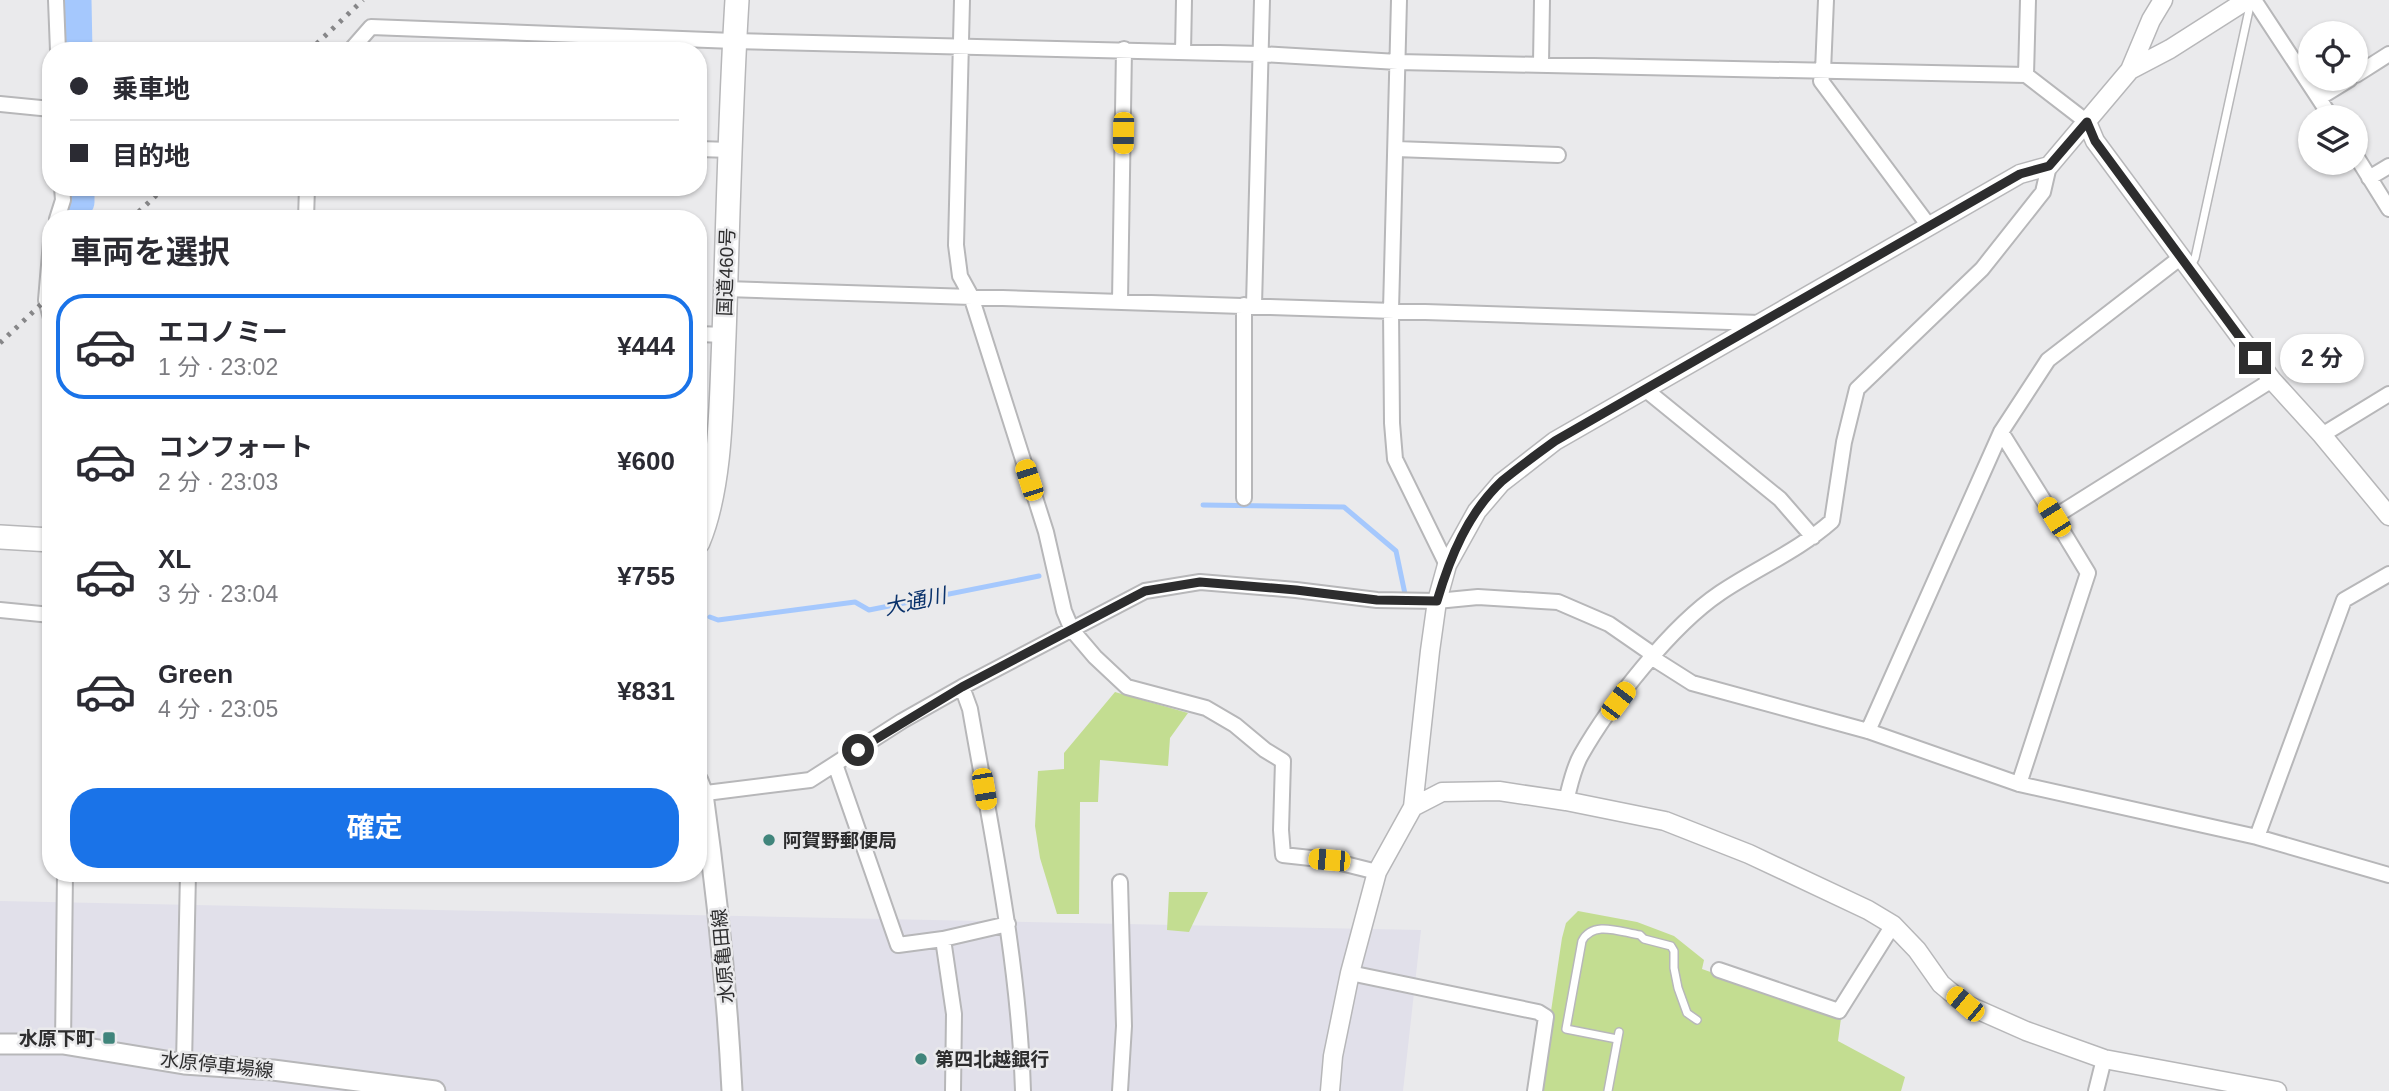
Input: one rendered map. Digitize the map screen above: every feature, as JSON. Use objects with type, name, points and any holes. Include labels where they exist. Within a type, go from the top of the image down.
[{"type":"highway","name":"国道460号","points":[[707,465],[721,411],[737,0]]},
{"type":"highway","points":[[0,537],[42,539]]},
{"type":"main road","name":"水原亀田線","points":[[707,832],[718,898],[732,1091]]},
{"type":"main road","name":"水原停車場線","points":[[0,1044],[63,1044],[184,1064],[273,1070],[373,1088],[435,1091]]},
{"type":"street","points":[[56,0],[58,42]]},
{"type":"street","points":[[962,0],[956,245],[961,276],[971,296],[1046,532],[1064,611],[1072,630],[1095,657],[1127,687],[1206,708],[1235,725],[1283,761],[1283,855],[1329,860],[1377,872]]},
{"type":"street","points":[[1183,52],[1184,0]]},
{"type":"street","points":[[1244,498],[1262,0]]},
{"type":"street","points":[[1399,0],[1391,310],[1395,459],[1447,565]]},
{"type":"street","points":[[1541,63],[1542,0]]},
{"type":"street","points":[[1826,0],[1821,81],[1928,226]]},
{"type":"street","points":[[2025,75],[2028,0]]},
{"type":"street","points":[[1566,801],[1580,758],[1651,657],[1691,617],[1719,594],[1813,537],[1832,521],[1844,442],[1857,389],[1982,269],[2043,192],[2049,166],[2130,70],[2151,20],[2163,0]]},
{"type":"street","points":[[2130,70],[2251,0],[2323,105]]},
{"type":"street","points":[[358,42],[371,27],[734,41],[1260,54],[1398,62],[2025,75],[2087,122],[2095,141],[2272,380],[2389,516]]},
{"type":"street","points":[[1120,301],[1124,50]]},
{"type":"street","points":[[2368,67],[2389,54]]},
{"type":"street","points":[[2319,98],[2330,91]]},
{"type":"street","points":[[0,104],[42,107]]},
{"type":"street","points":[[707,149],[731,149]]},
{"type":"street","points":[[1396,149],[1558,155]]},
{"type":"street","points":[[1330,1091],[1333,1056],[1350,973],[1377,872],[1413,807],[1437,601],[1447,565],[1477,511],[1501,483],[1555,441],[2020,174],[2049,166]]},
{"type":"street","points":[[2370,178],[2389,166]]},
{"type":"street","points":[[2368,175],[2389,209]]},
{"type":"street","points":[[1868,731],[2001,432],[2049,360],[2184,264]]},
{"type":"street","points":[[726,289],[1760,323]]},
{"type":"street","points":[[707,334],[724,335]]},
{"type":"street","points":[[2054,517],[2272,380]]},
{"type":"street","points":[[1646,390],[1780,499],[1813,537]]},
{"type":"street","points":[[2322,435],[2389,394]]},
{"type":"street","points":[[2001,432],[2088,573],[2019,784]]},
{"type":"street","points":[[2257,837],[2344,600],[2389,574]]},
{"type":"street","points":[[707,789],[810,780],[902,721],[962,687],[1145,591],[1200,582],[1377,600],[1437,601],[1478,597],[1558,601],[1609,624],[1648,651],[1651,657],[1692,683],[1868,731],[2019,784],[2257,837],[2389,876]]},
{"type":"street","points":[[0,610],[42,614]]},
{"type":"street","points":[[962,687],[970,709],[1008,924],[1022,1052],[1023,1091]]},
{"type":"street","points":[[835,764],[898,945],[943,940],[1008,924]]},
{"type":"street","points":[[1413,807],[1442,792],[1499,791],[1665,821],[1811,881],[1868,910],[1893,925],[1917,950],[1941,984],[1965,1004],[2025,1031],[2104,1059],[2277,1091]]},
{"type":"street","points":[[63,1044],[65,882]]},
{"type":"street","points":[[184,1064],[188,882]]},
{"type":"street","points":[[1120,883],[1124,1026],[1120,1091]]},
{"type":"street","points":[[1719,970],[1839,1012],[1893,925]]},
{"type":"street","points":[[943,940],[954,1014],[953,1091]]},
{"type":"street","points":[[1350,973],[1538,1012],[1546,1017],[1535,1091]]},
{"type":"street","points":[[2096,1091],[2104,1059]]},
{"type":"lane","points":[[2184,264],[2194,258],[2251,0]]},
{"type":"lane","points":[[1608,1091],[1618,1035],[1566,1029],[1582,941],[1587,932],[1596,928],[1640,935],[1644,939],[1671,946],[1674,951],[1678,988],[1687,1013],[1697,1020]]},
{"type":"shaded area","points":[[0,901],[1421,930],[1403,1091],[0,1091]]},
{"type":"green space","points":[[1115,692],[1188,713],[1170,738],[1168,766],[1100,760],[1098,802],[1080,802],[1079,914],[1057,914],[1040,858],[1035,826],[1038,771],[1064,769],[1064,753]]},
{"type":"green space","points":[[1169,892],[1208,892],[1189,932],[1167,930]]},
{"type":"green space","points":[[1578,911],[1637,922],[1674,936],[1704,960],[1702,969],[1841,1018],[1838,1041],[1905,1077],[1901,1091],[1539,1091],[1562,938],[1566,923]]},
{"type":"waterway","name":"大通川","points":[[75,0],[76,42]]},
{"type":"waterway","name":"大通川","points":[[78,196],[78,202]]},
{"type":"waterway","name":"大通川","points":[[76,210],[78,202]]},
{"type":"waterway","name":"大通川","points":[[1203,505],[1344,507],[1396,551],[1405,594]]},
{"type":"waterway","name":"大通川","points":[[710,617],[718,620],[855,602],[869,610],[1039,576]]},
{"type":"railway","points":[[319,42],[363,0]]},
{"type":"railway","points":[[141,210],[155,196]]},
{"type":"railway","points":[[0,343],[42,303]]},
{"type":"place","name":"阿賀野郵便局","points":[[769,840]]},
{"type":"place","name":"水原下町","points":[[109,1038]]},
{"type":"place","name":"第四北越銀行","points":[[921,1059]]},
{"type":"route","points":[[858,750],[962,687],[1145,591],[1200,582],[1377,600],[1437,601],[1447,565],[1477,511],[1501,483],[1555,441],[2020,174],[2049,166],[2087,122],[2095,141],[2255,358]]}]
